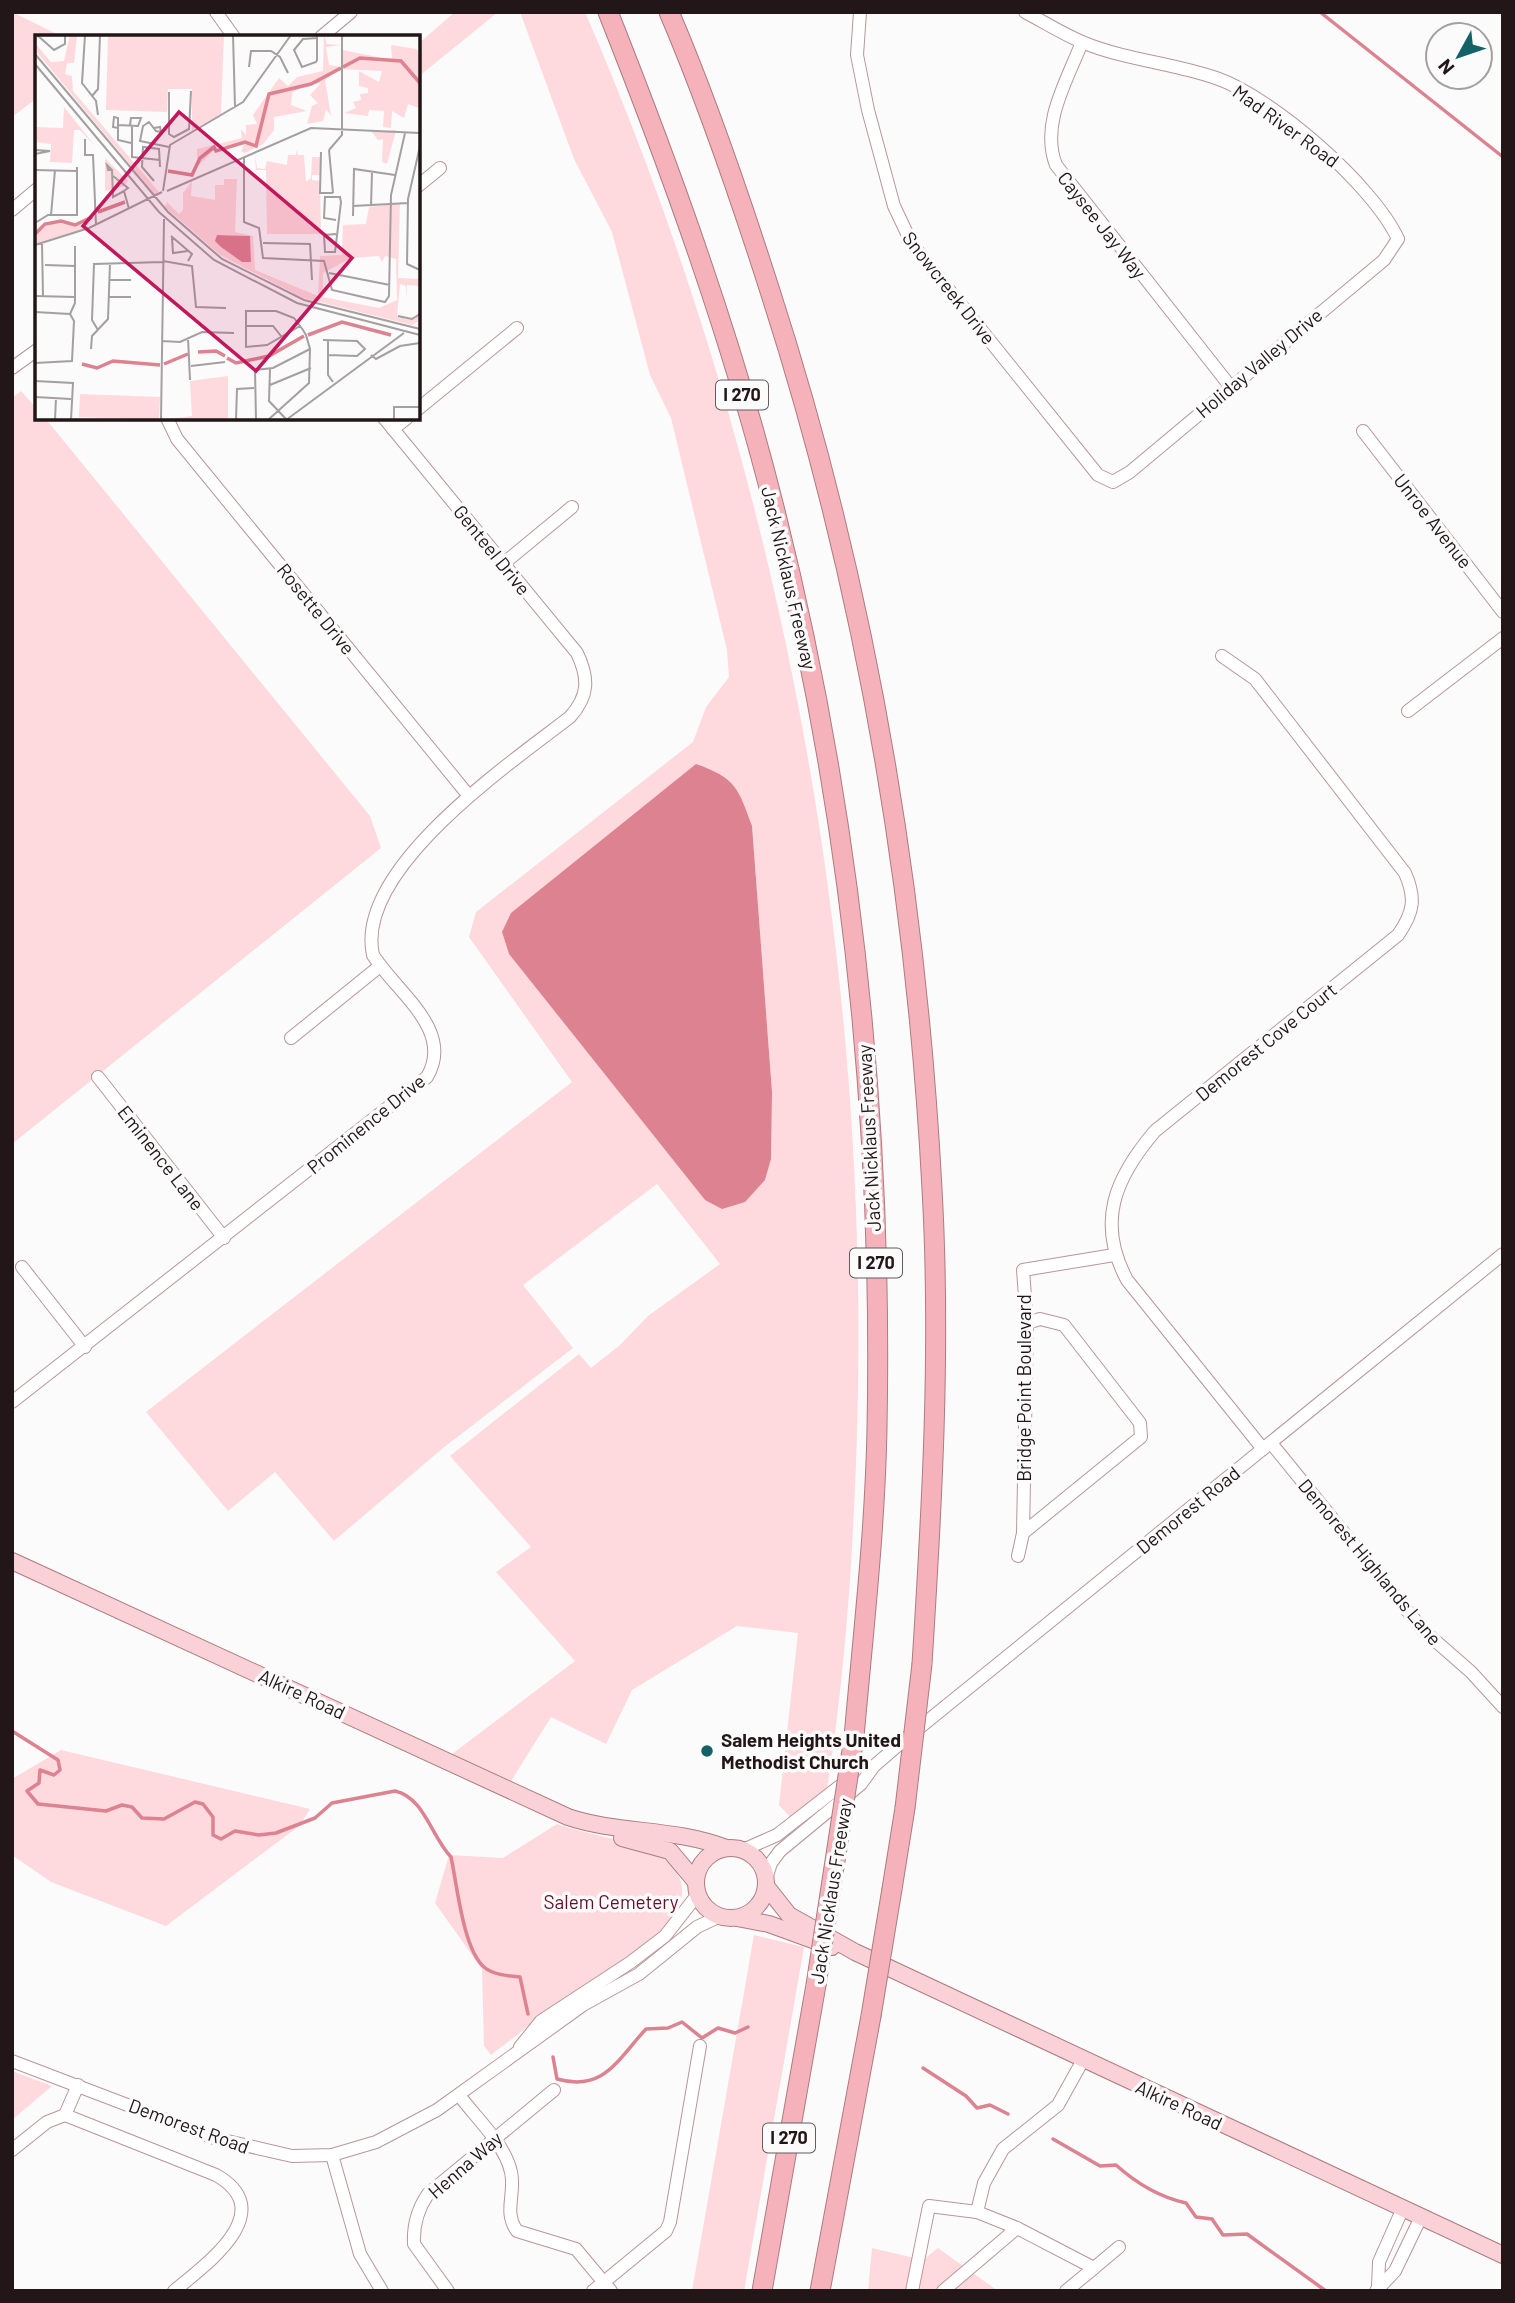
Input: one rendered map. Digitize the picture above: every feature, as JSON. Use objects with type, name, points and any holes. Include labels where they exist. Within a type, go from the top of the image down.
[{"type":"highway","name":"Jack Nicklaus Freeway","points":[[608,12],[691,235],[746,405],[803,627],[833,790],[863,1011],[878,1311],[873,1536],[853,1737],[816,1985],[761,2291]]},
{"type":"highway","points":[[669,12],[715,125],[796,370],[848,573],[890,783],[909,929],[932,1188],[936,1382],[922,1664],[905,1808],[892,1889],[820,2291]]},
{"type":"main road","name":"Alkire Road","points":[[12,1561],[560,1814],[592,1824],[683,1835],[726,1848]]},
{"type":"main road","name":"Alkire Road","points":[[592,1824],[608,1835],[664,1848],[680,1859],[697,1888]]},
{"type":"main road","points":[[726,1848],[743,1850],[758,1860],[766,1883],[757,1905],[728,1916],[706,1907],[697,1888],[704,1861],[726,1848]]},
{"type":"main road","name":"Alkire Road","points":[[766,1883],[789,1915],[855,1952],[1503,2255]]},
{"type":"main road","name":"Alkire Road","points":[[728,1916],[769,1924],[837,1949],[855,1952]]},
{"type":"street","points":[[216,12],[233,35]]},
{"type":"street","points":[[323,35],[351,12]]},
{"type":"street","name":"Snowcreek Drive","points":[[860,12],[857,55],[868,110],[902,226],[912,244],[1098,475],[1113,482]]},
{"type":"street","name":"Mad River Road","points":[[1026,12],[1082,42],[1217,78],[1241,90],[1301,132],[1347,170],[1377,205],[1398,239]]},
{"type":"street","name":"Caysee Jay Way","points":[[1082,42],[1051,124],[1050,148],[1056,165],[1230,386]]},
{"type":"street","points":[[420,184],[440,168]]},
{"type":"street","points":[[12,209],[35,191]]},
{"type":"street","name":"Holiday Valley Drive","points":[[1113,482],[1130,472],[1384,260],[1398,239]]},
{"type":"street","points":[[420,407],[517,328]]},
{"type":"street","points":[[12,368],[35,351]]},
{"type":"street","name":"Rosette Drive","points":[[168,420],[177,439],[469,796]]},
{"type":"street","name":"Genteel Drive","points":[[386,420],[577,653],[585,670],[586,688]]},
{"type":"street","points":[[393,429],[404,420]]},
{"type":"street","name":"Unroe Avenue","points":[[1363,431],[1503,612]]},
{"type":"street","points":[[503,564],[572,507]]},
{"type":"street","points":[[1408,711],[1503,638]]},
{"type":"street","name":"Demorest Cove Court","points":[[1222,656],[1255,679],[1405,873],[1414,894],[1411,916],[1398,935],[1155,1132],[1132,1158],[1116,1194],[1111,1234],[1114,1255],[1141,1299],[1267,1446]]},
{"type":"street","name":"Prominence Drive","points":[[12,1402],[418,1086],[433,1067],[436,1056],[432,1032],[373,955],[371,930],[388,893],[419,843],[469,796],[570,717],[581,704],[586,688]]},
{"type":"street","points":[[291,1038],[380,966]]},
{"type":"street","name":"Eminence Lane","points":[[98,1077],[224,1238]]},
{"type":"street","name":"Demorest Road","points":[[743,1850],[769,1840],[854,1776],[874,1766],[1503,1254]]},
{"type":"street","name":"Bridge Point Boulevard","points":[[1018,1556],[1023,1533],[1027,1323],[1023,1270],[1114,1255]]},
{"type":"street","points":[[22,1267],[85,1347]]},
{"type":"street","points":[[1023,1533],[1141,1437],[1142,1430],[1140,1423],[1064,1325],[1040,1319],[1027,1323]]},
{"type":"street","name":"Demorest Highlands Lane","points":[[1267,1446],[1423,1630],[1471,1672],[1503,1707]]},
{"type":"street","name":"Demorest Road","points":[[766,1883],[771,1863],[780,1851],[861,1784],[874,1766]]},
{"type":"street","name":"Demorest Road","points":[[512,2055],[541,2021],[631,1962],[665,1936],[697,1888]]},
{"type":"street","name":"Demorest Road","points":[[12,2061],[214,2138],[292,2156],[332,2155],[355,2150],[398,2133],[459,2095],[583,2005],[639,1974],[702,1923],[728,1916]]},
{"type":"street","points":[[459,2095],[493,2140],[512,2172],[510,2217],[517,2231],[576,2249],[603,2288],[666,2231],[670,2222],[700,2046]]},
{"type":"street","points":[[977,2212],[984,2183],[1003,2149],[1058,2105],[1083,2060]]},
{"type":"street","points":[[65,2115],[78,2085]]},
{"type":"street","name":"Henna Way","points":[[448,2291],[414,2244],[416,2216],[428,2194],[554,2090]]},
{"type":"street","points":[[12,2150],[47,2122],[65,2115],[216,2175],[234,2189],[240,2216],[235,2235],[222,2251],[174,2291]]},
{"type":"street","points":[[332,2155],[356,2244],[382,2291]]},
{"type":"street","points":[[912,2291],[929,2206],[977,2212],[1017,2228],[1094,2268]]},
{"type":"street","points":[[1377,2289],[1379,2262],[1403,2208]]},
{"type":"street","points":[[1377,2289],[1395,2271],[1421,2217]]},
{"type":"street","points":[[943,2291],[1017,2228]]},
{"type":"street","points":[[1066,2291],[1119,2247]]},
{"type":"green space","points":[[12,12],[59,35],[35,35],[35,100],[12,117]]},
{"type":"green space","points":[[455,12],[498,12],[420,75],[420,42]]},
{"type":"green space","points":[[520,12],[585,12],[654,185],[713,361],[762,541],[802,722],[831,906],[849,1091],[858,1277],[856,1463],[843,1667],[827,1789],[791,1818],[779,1805],[798,1633],[737,1626],[632,1690],[606,1744],[551,1717],[511,1781],[452,1754],[575,1661],[496,1572],[531,1547],[450,1456],[579,1354],[591,1368],[620,1345],[648,1316],[720,1264],[657,1184],[523,1285],[573,1348],[443,1448],[334,1541],[275,1472],[228,1511],[146,1412],[572,1082],[469,937],[476,912],[693,742],[706,707],[729,677],[727,650],[671,418],[650,375],[612,232],[574,159]],"holes":[[[752,826],[772,1092],[771,1159],[765,1180],[705,1200],[509,954],[502,932]]]},
{"type":"green space","points":[[21,391],[35,407],[35,420],[47,420],[370,816],[381,848],[12,1144],[12,398]]},
{"type":"green space","points":[[61,1750],[310,1809],[299,1826],[166,1926],[51,1882],[12,1855],[12,1779]]},
{"type":"green space","name":"Salem Cemetery","points":[[557,1824],[632,1844],[659,1855],[668,1862],[681,1881],[681,1899],[672,1917],[637,1951],[570,1995],[491,2055],[484,2046],[482,1969],[435,1903],[449,1855],[503,1858]]},
{"type":"green space","points":[[754,1935],[804,1947],[744,2291],[692,2291]]},
{"type":"green space","points":[[12,2071],[52,2086],[12,2120]]},
{"type":"green space","points":[[872,2248],[923,2260],[938,2248],[998,2291],[868,2291]]},
{"type":"shaded area","points":[[696,764],[720,774],[734,786],[752,826],[772,1092],[771,1159],[765,1180],[745,1202],[722,1209],[705,1200],[509,954],[502,932],[511,913]]},
{"type":"waterway","points":[[1320,12],[1503,157]]},
{"type":"waterway","points":[[12,1731],[58,1760],[60,1770],[54,1775],[40,1770],[39,1783],[27,1791],[38,1804],[106,1811],[122,1805],[132,1807],[142,1818],[164,1819],[195,1802],[203,1804],[213,1817],[213,1835],[221,1839],[235,1831],[259,1835],[276,1833],[315,1818],[332,1803],[395,1791],[405,1795],[420,1810],[451,1857],[466,1931],[477,1958],[492,1972],[520,1977],[528,2014]]},
{"type":"waterway","points":[[553,2057],[557,2079],[587,2081],[608,2070],[646,2029],[668,2028],[682,2022],[702,2038],[718,2028],[735,2033],[748,2027]]},
{"type":"waterway","points":[[923,2068],[966,2096],[977,2108],[990,2105],[1008,2114]]},
{"type":"waterway","points":[[1053,2139],[1100,2166],[1116,2165],[1148,2188],[1186,2203],[1196,2217],[1212,2219],[1223,2235],[1247,2234],[1326,2291]]},
{"type":"place","name":"Salem Heights United Methodist Church","points":[[707,1751]]}]
